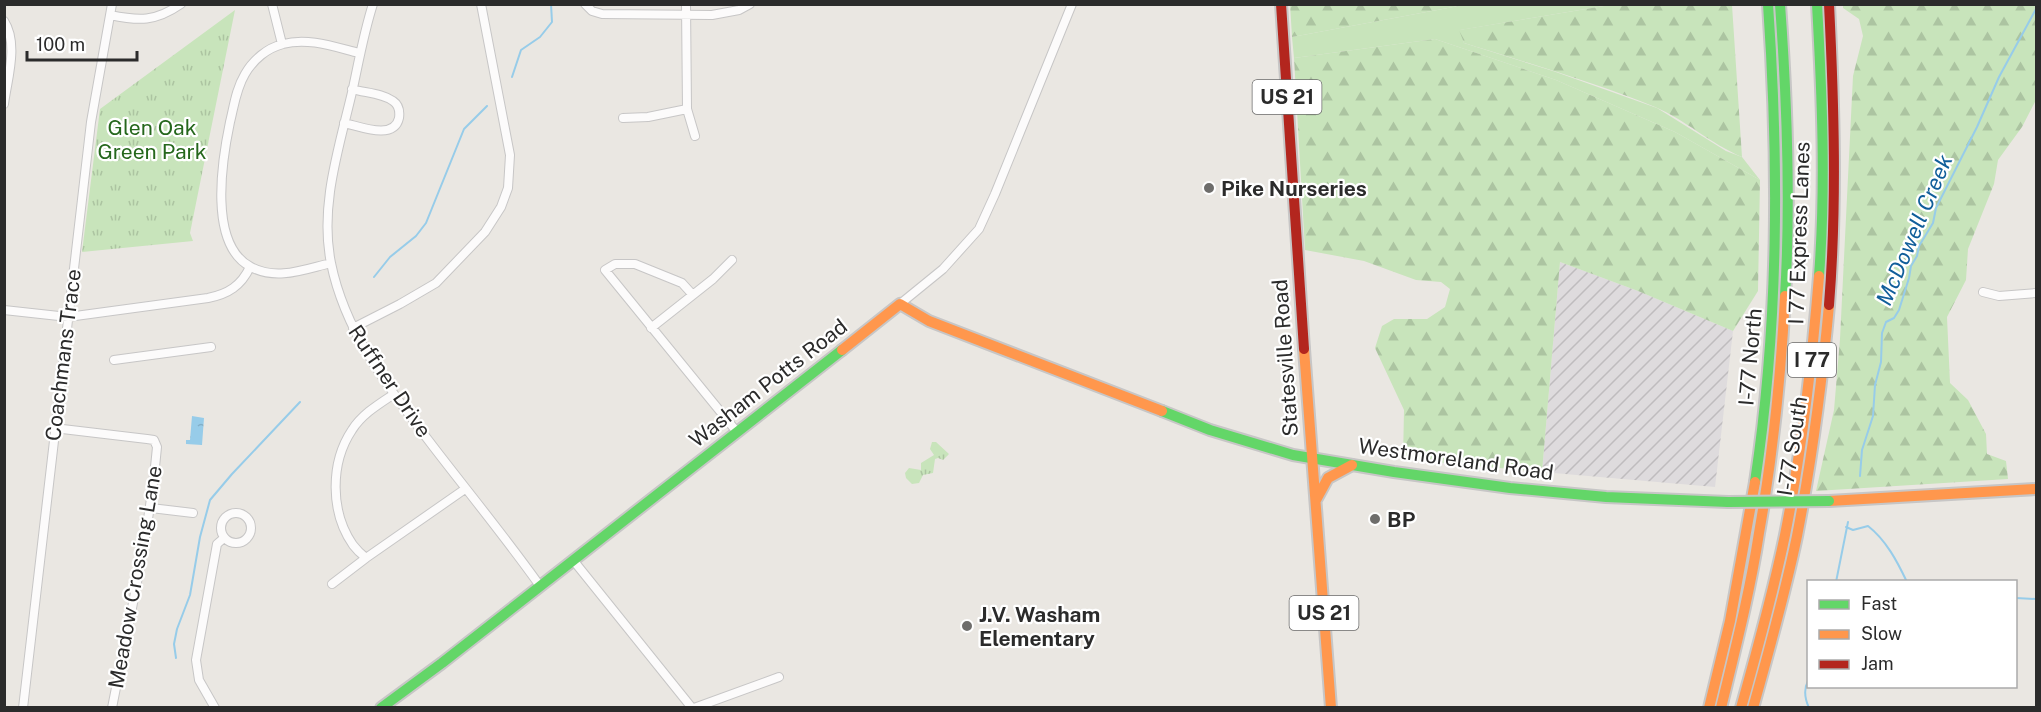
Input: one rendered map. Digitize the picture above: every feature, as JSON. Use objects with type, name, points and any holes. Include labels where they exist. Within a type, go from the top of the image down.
[{"type":"main road","name":"Statesville Road","points":[[1281,4],[1298,276],[1331,708]]},
{"type":"main road","name":"I-77 North","points":[[1709,708],[1733,609],[1750,521],[1771,362],[1778,203],[1776,122],[1768,4]]},
{"type":"main road","name":"I 77 Express Lanes","points":[[1721,708],[1738,641],[1762,523],[1783,363],[1790,194],[1788,112],[1780,4]]},
{"type":"main road","name":"I 77 Express Lanes","points":[[1741,708],[1764,625],[1782,547],[1803,429],[1813,350],[1823,181],[1822,91],[1817,4]]},
{"type":"main road","name":"I-77 South","points":[[1753,708],[1794,550],[1815,431],[1825,351],[1832,272],[1835,191],[1829,4]]},
{"type":"main road","name":"Washam Potts Road","points":[[381,708],[900,304]]},
{"type":"main road","name":"Westmoreland Road","points":[[900,304],[929,321],[1210,430],[1293,455],[1352,465],[1550,492],[1728,502],[1829,501],[2037,489]]},
{"type":"main road","points":[[1315,501],[1328,478],[1352,465]]},
{"type":"street","name":"Coachmans Trace","points":[[23,708],[91,122],[112,4]]},
{"type":"street","points":[[110,15],[143,20],[166,13],[181,4]]},
{"type":"street","points":[[272,4],[282,44]]},
{"type":"street","name":"Ruffner Drive","points":[[373,4],[359,53],[329,200],[328,233],[331,263],[339,293],[353,328],[394,394],[540,586]]},
{"type":"street","points":[[353,328],[436,283],[485,232],[501,207],[508,188],[510,155],[481,4]]},
{"type":"street","points":[[585,4],[592,11],[602,14],[686,15],[729,13],[750,4]]},
{"type":"street","points":[[686,4],[687,109],[695,136]]},
{"type":"street","name":"Washam Potts Road","points":[[900,304],[943,269],[979,228],[1072,4]]},
{"type":"street","points":[[4,21],[10,33],[11,53],[4,105]]},
{"type":"street","points":[[331,263],[282,274],[262,272],[250,267],[235,252],[226,230],[221,189],[223,159],[237,93],[243,77],[258,58],[282,44],[294,42],[318,43],[359,53]]},
{"type":"street","points":[[344,123],[384,131],[394,127],[399,116],[398,105],[390,99],[352,89]]},
{"type":"street","points":[[623,118],[648,117],[687,109]]},
{"type":"street","points":[[651,328],[713,279],[732,260]]},
{"type":"street","points":[[692,294],[682,283],[635,264],[615,264],[605,270],[737,432]]},
{"type":"street","points":[[4,310],[68,317],[219,296],[236,287],[250,267]]},
{"type":"street","points":[[1983,292],[1999,296],[2037,293]]},
{"type":"street","points":[[114,360],[211,347]]},
{"type":"street","points":[[366,558],[352,544],[340,515],[335,489],[337,470],[341,452],[352,429],[371,409],[394,394]]},
{"type":"street","name":"Meadow Crossing Lane","points":[[54,428],[154,440],[157,447],[151,508],[112,708]]},
{"type":"street","points":[[332,584],[465,489]]},
{"type":"street","points":[[151,508],[193,513]]},
{"type":"street","points":[[234,513],[248,518],[251,527],[245,540],[235,543],[224,538],[220,526],[225,517],[234,513]]},
{"type":"street","points":[[215,708],[199,680],[196,660],[217,544],[224,538]]},
{"type":"street","points":[[573,560],[693,708],[779,677]]},
{"type":"shaded area","points":[[1560,262],[1638,291],[1733,331],[1715,487],[1542,472]]},
{"type":"green space","points":[[1290,4],[1464,4],[1464,5],[1292,37]]},
{"type":"green space","points":[[1464,5],[1610,5],[1460,30],[1464,43],[1553,71],[1657,108],[1726,151],[1742,157],[1760,180],[1675,132],[1556,80],[1435,39],[1294,58],[1292,37]]},
{"type":"green space","points":[[1610,5],[1732,5],[1742,157],[1655,107],[1584,81],[1464,43],[1459,30]]},
{"type":"green space","points":[[1843,5],[2036,5],[2036,100],[2022,127],[1998,160],[1994,184],[1968,249],[1966,280],[1947,317],[1950,383],[1968,400],[1986,434],[1987,454],[2006,461],[2008,479],[1816,491],[1834,410],[1840,339],[1853,76],[1863,36],[1859,19],[1843,8]]},
{"type":"green space","name":"Glen Oak Green Park","points":[[235,10],[190,233],[193,241],[82,252],[100,109]]},
{"type":"green space","points":[[1435,39],[1556,80],[1675,132],[1760,180],[1758,291],[1733,331],[1638,291],[1560,262],[1542,472],[1403,459],[1404,410],[1375,348],[1382,326],[1394,319],[1427,319],[1445,307],[1450,289],[1441,282],[1416,280],[1364,261],[1305,250],[1294,58]]},
{"type":"green space","points":[[932,442],[936,442],[949,454],[943,460],[935,459],[933,473],[923,475],[919,483],[912,484],[906,478],[905,473],[909,468],[921,470],[921,463],[934,455],[930,449]]},
{"type":"water","points":[[192,416],[204,418],[202,445],[186,444],[186,440],[190,440]]},
{"type":"waterway","points":[[512,77],[521,50],[540,37],[552,22],[551,4]]},
{"type":"waterway","name":"McDowell Creek","points":[[1860,476],[1862,450],[1873,416],[1875,385],[1881,362],[1882,333],[1886,322],[1894,318],[1899,310],[1911,266],[1917,256],[1919,246],[1933,223],[1936,208],[1977,127],[1999,77],[2036,9]]},
{"type":"waterway","points":[[374,277],[390,257],[416,236],[426,223],[464,129],[487,106]]},
{"type":"waterway","points":[[176,658],[174,644],[177,629],[190,595],[200,537],[210,500],[300,402]]},
{"type":"waterway","name":"McDowell Creek","points":[[1836,580],[1848,522]]},
{"type":"waterway","points":[[1846,527],[1853,530],[1868,526],[1890,551],[1906,580]]},
{"type":"waterway","points":[[2017,598],[2036,599]]},
{"type":"waterway","name":"McDowell Creek","points":[[1807,683],[1805,694],[1809,708]]},
{"type":"traffic: fast","points":[[1755,482],[1769,363],[1775,243],[1774,124],[1768,4]]},
{"type":"traffic: fast","points":[[1780,4],[1787,150],[1788,223],[1785,296]]},
{"type":"traffic: fast","points":[[1817,4],[1823,174],[1819,276]]},
{"type":"traffic: fast","points":[[381,708],[442,663],[842,350]]},
{"type":"traffic: fast","points":[[1162,411],[1210,430],[1293,455],[1394,472],[1510,488],[1606,497],[1728,502]]},
{"type":"traffic: fast","points":[[1728,502],[1829,501]]},
{"type":"traffic: slow","points":[[1741,708],[1770,600],[1791,503],[1806,406],[1819,276]]},
{"type":"traffic: slow","points":[[1721,708],[1747,599],[1764,503],[1776,414],[1785,296]]},
{"type":"traffic: slow","points":[[842,350],[900,304],[929,321],[1162,411]]},
{"type":"traffic: slow","points":[[1753,708],[1797,536],[1816,420],[1829,305]]},
{"type":"traffic: slow","points":[[1304,349],[1331,708]]},
{"type":"traffic: slow","points":[[1316,500],[1328,478],[1352,465]]},
{"type":"traffic: slow","points":[[1709,708],[1730,621],[1755,482]]},
{"type":"traffic: slow","points":[[1829,501],[2036,489]]},
{"type":"traffic: jam","points":[[1281,4],[1304,349]]},
{"type":"traffic: jam","points":[[1829,4],[1834,155],[1829,305]]},
{"type":"place","name":"Pike Nurseries","points":[[1209,188]]},
{"type":"place","name":"BP","points":[[1375,519]]},
{"type":"place","name":"J.V. Washam Elementary","points":[[967,626]]}]
